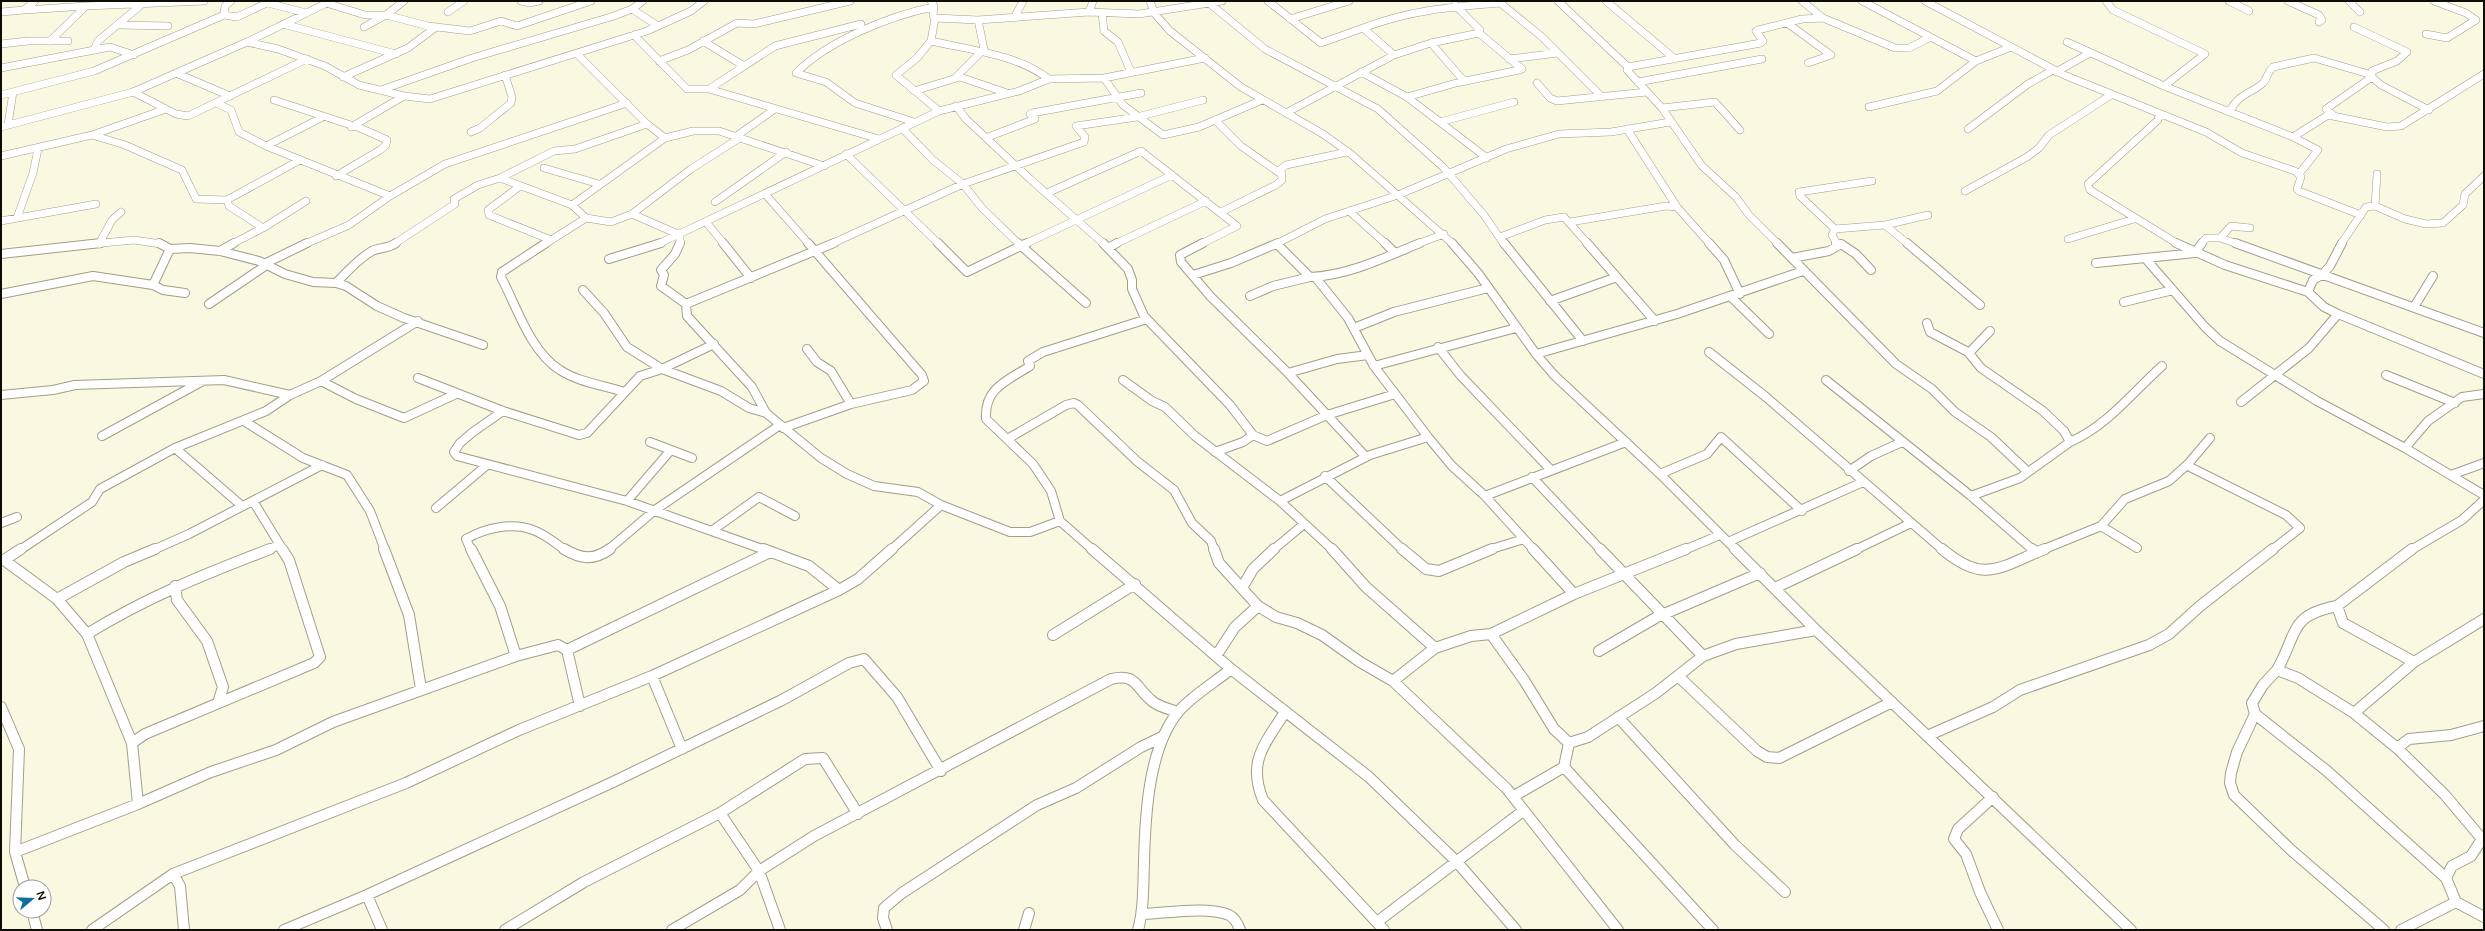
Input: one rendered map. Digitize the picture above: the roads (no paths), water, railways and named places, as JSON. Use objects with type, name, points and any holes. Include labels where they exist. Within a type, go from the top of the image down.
[{"type":"street","points":[[24,10],[35,1]]},
{"type":"street","points":[[1,12],[86,6],[141,5],[204,1]]},
{"type":"street","points":[[224,15],[225,6],[231,1]]},
{"type":"street","points":[[364,27],[386,15],[404,1]]},
{"type":"street","points":[[448,12],[464,1]]},
{"type":"street","points":[[521,1],[530,3],[539,1]]},
{"type":"street","points":[[13,92],[5,126],[133,92],[247,42],[329,2],[365,15],[386,15],[436,27],[470,31],[501,21],[517,26],[591,1]]},
{"type":"street","points":[[381,90],[472,58],[632,9],[643,1]]},
{"type":"street","points":[[247,42],[278,49],[326,66],[359,85],[404,96],[430,99],[634,35],[658,26],[691,10],[704,1]]},
{"type":"street","points":[[659,61],[703,41],[737,23],[754,24],[825,4],[850,1]]},
{"type":"street","points":[[1014,18],[1023,1]]},
{"type":"street","points":[[1090,12],[1093,1]]},
{"type":"street","points":[[1150,1],[1154,13],[1170,31],[1241,87],[1323,134],[1347,152],[1444,234],[1488,288],[1516,328],[1554,375],[1660,474],[1816,630],[2131,930]]},
{"type":"street","points":[[935,18],[978,20],[1090,12],[1154,13],[1222,1]]},
{"type":"street","points":[[1268,1],[1321,43],[1416,11],[1455,5],[1500,2],[1558,53],[1602,97]]},
{"type":"street","points":[[1290,19],[1349,1]]},
{"type":"street","points":[[1558,1],[1572,17],[1628,67],[1627,70],[1662,108],[1670,122],[1702,166],[1736,197],[1747,213],[1803,271],[1896,364],[1932,388],[1955,412],[1991,437],[2028,472]]},
{"type":"street","points":[[1606,1],[1675,58]]},
{"type":"street","points":[[1802,1],[1824,18],[1895,48],[1909,48],[1929,38]]},
{"type":"street","points":[[1862,1],[1929,38],[1976,61]]},
{"type":"street","points":[[1925,1],[2055,71],[2210,134],[2242,153],[2270,161],[2299,174]]},
{"type":"street","points":[[2106,1],[2113,10],[2127,18],[2205,54],[2164,86]]},
{"type":"street","points":[[2229,1],[2249,11]]},
{"type":"street","points":[[2288,1],[2319,15],[2322,20],[2319,22]]},
{"type":"street","points":[[2349,1],[2360,12]]},
{"type":"street","points":[[2426,34],[2447,38],[2476,20],[2466,13],[2434,1]]},
{"type":"street","points":[[1,95],[69,79],[134,55],[224,15],[237,18],[269,2],[306,13]]},
{"type":"street","points":[[1208,3],[1265,49],[1378,109],[1450,174],[1484,215],[1550,302],[1583,341]]},
{"type":"street","points":[[914,122],[855,104],[826,82],[796,73],[817,56],[875,26],[932,4],[935,18],[930,41],[917,58],[897,73],[898,77],[939,111]]},
{"type":"street","points":[[94,50],[98,41],[119,25],[141,5]]},
{"type":"street","points":[[1407,96],[1464,81],[1521,70],[1479,33],[1480,30],[1455,5]]},
{"type":"street","points":[[50,41],[86,6]]},
{"type":"street","points":[[632,9],[658,26]]},
{"type":"street","points":[[1102,13],[1104,31],[1118,42],[1131,72]]},
{"type":"street","points":[[1628,67],[1761,43],[1763,41],[1756,31],[1808,18],[1824,18]]},
{"type":"street","points":[[914,91],[956,77],[984,49],[978,20]]},
{"type":"street","points":[[1787,23],[1831,55],[1808,63]]},
{"type":"street","points":[[283,24],[396,54]]},
{"type":"street","points":[[709,89],[783,42],[861,24]]},
{"type":"street","points":[[119,25],[168,26]]},
{"type":"street","points":[[343,77],[408,48],[436,27]]},
{"type":"street","points":[[2333,115],[2326,109],[2372,76],[2372,71],[2397,61],[2407,52],[2354,27]]},
{"type":"street","points":[[1363,28],[1394,55]]},
{"type":"street","points":[[1286,113],[1394,55],[1431,43],[1479,33]]},
{"type":"street","points":[[634,35],[687,89],[709,89],[879,139]]},
{"type":"street","points":[[1,44],[68,41]]},
{"type":"street","points":[[703,41],[744,66]]},
{"type":"street","points":[[930,41],[981,52],[1035,69],[1048,79]]},
{"type":"street","points":[[2067,42],[2164,86],[2293,136],[2318,152],[2299,174],[2297,190],[2361,215]]},
{"type":"street","points":[[1431,43],[1464,81]]},
{"type":"street","points":[[1,68],[110,47],[134,55]]},
{"type":"street","points":[[1869,107],[1937,91],[1976,61],[2012,47]]},
{"type":"street","points":[[1509,59],[1524,59],[1542,52],[1558,53]]},
{"type":"street","points":[[1968,129],[2028,84],[2090,53]]},
{"type":"street","points":[[577,54],[647,124],[665,138]]},
{"type":"street","points":[[609,259],[646,250],[680,235],[766,195],[846,154],[939,111],[1008,94],[1048,79],[1104,78],[1205,58]]},
{"type":"street","points":[[2230,111],[2234,101],[2247,90],[2264,82],[2268,71],[2273,67],[2314,58],[2372,76],[2388,90],[2398,94],[2410,103],[2429,110]]},
{"type":"street","points":[[133,92],[181,116],[188,116],[307,59]]},
{"type":"street","points":[[1638,82],[1762,59]]},
{"type":"street","points":[[1361,72],[1407,96],[1487,158]]},
{"type":"street","points":[[176,73],[230,96]]},
{"type":"street","points":[[2293,136],[2323,117],[2333,115],[2395,128],[2429,110],[2456,91],[2475,81],[2477,77],[2484,74]]},
{"type":"street","points":[[471,132],[480,128],[511,104],[512,97],[505,75]]},
{"type":"street","points":[[956,77],[1008,94]]},
{"type":"street","points":[[1104,78],[1116,98],[1137,117],[1166,135],[1215,120],[1262,100]]},
{"type":"street","points":[[2475,81],[2484,85]]},
{"type":"street","points":[[1537,83],[1547,96],[1557,100],[1647,92]]},
{"type":"street","points":[[988,137],[1035,119],[1030,114],[1032,113],[1141,93]]},
{"type":"street","points":[[1965,191],[2027,158],[2039,148],[2049,135],[2111,95]]},
{"type":"street","points":[[352,127],[404,96]]},
{"type":"street","points":[[274,100],[321,118],[376,134],[387,140],[386,145],[336,176]]},
{"type":"street","points":[[686,304],[814,252],[963,184],[1016,164],[1084,142],[1085,137],[1076,126],[1137,117],[1203,100]]},
{"type":"street","points":[[1662,108],[1710,101],[1714,102],[1740,130]]},
{"type":"street","points":[[1440,122],[1514,102]]},
{"type":"street","points":[[216,103],[231,110],[239,132],[266,146],[336,176],[390,196]]},
{"type":"street","points":[[209,304],[265,265],[349,225],[390,196],[445,164],[627,103]]},
{"type":"street","points":[[956,106],[966,119],[988,137],[1078,220],[1128,269],[1132,280],[1132,289],[1147,319],[1230,405],[1252,435],[1267,441],[1327,415],[1395,394]]},
{"type":"street","points":[[1,156],[92,136],[166,109]]},
{"type":"street","points":[[500,178],[572,205],[586,218],[611,222],[632,214],[691,169],[775,109]]},
{"type":"street","points":[[2159,114],[2158,120],[2102,168],[2088,184],[2090,190],[2134,219],[2195,253],[2308,292],[2324,307],[2338,314],[2484,374]]},
{"type":"street","points":[[266,146],[321,118]]},
{"type":"street","points":[[1215,120],[1241,146],[1281,174]]},
{"type":"street","points":[[1193,275],[1231,263],[1277,244],[1300,230],[1350,210],[1398,196],[1506,149],[1559,134],[1627,129],[1670,122]]},
{"type":"street","points":[[336,283],[367,254],[379,246],[389,248],[455,204],[454,199],[478,185],[500,178],[554,151],[575,149],[647,124]]},
{"type":"street","points":[[902,128],[933,160],[963,184],[982,208],[1020,245],[1086,303]]},
{"type":"street","points":[[1627,129],[1677,207],[1724,260],[1740,294]]},
{"type":"street","points":[[572,205],[599,184],[665,138],[677,134],[719,131],[736,138],[786,152],[824,166]]},
{"type":"street","points":[[92,136],[125,145],[182,170],[187,177],[192,195],[196,199],[228,200],[300,160]]},
{"type":"street","points":[[17,218],[33,173],[38,149]]},
{"type":"street","points":[[1047,193],[1141,151],[1237,226],[1180,255],[1181,262],[1211,297],[1288,373],[1366,457]]},
{"type":"street","points":[[715,202],[786,152]]},
{"type":"street","points":[[1220,212],[1276,186],[1282,180],[1281,169],[1286,165],[1347,152]]},
{"type":"street","points":[[846,154],[967,272],[1020,245],[1078,220],[1172,175]]},
{"type":"street","points":[[544,168],[599,184]]},
{"type":"street","points":[[2375,206],[2377,174]]},
{"type":"street","points":[[2308,292],[2313,280],[2322,275],[2330,266],[2348,232],[2366,207],[2375,206],[2417,222],[2430,225],[2443,223],[2463,205],[2465,194],[2484,176]]},
{"type":"street","points":[[1872,181],[1799,192],[1800,196],[1835,229],[1885,225],[1928,215]]},
{"type":"street","points":[[520,186],[488,210],[489,215],[551,240]]},
{"type":"street","points":[[516,656],[500,606],[466,539],[481,530],[495,527],[532,529],[581,557],[592,558],[606,551],[638,523],[782,426],[851,404],[912,390],[924,381],[922,375],[766,195]]},
{"type":"street","points":[[228,200],[229,206],[263,228]]},
{"type":"street","points":[[220,251],[263,228],[306,201]]},
{"type":"street","points":[[1108,248],[1206,201]]},
{"type":"street","points":[[1,221],[96,204]]},
{"type":"street","points":[[1570,222],[1666,206],[1677,207]]},
{"type":"street","points":[[1350,210],[1394,252]]},
{"type":"street","points":[[99,244],[112,220],[121,212]]},
{"type":"street","points":[[632,214],[680,235],[682,240],[674,256],[661,270],[664,275],[661,286],[686,304],[687,316],[752,387],[766,413],[821,458],[847,474],[874,486],[918,492],[941,505],[1010,532],[1030,532],[1060,521]]},
{"type":"street","points":[[1500,237],[1554,217],[1564,217],[1570,222],[1655,321]]},
{"type":"street","points":[[586,218],[502,272],[501,277],[529,332],[551,362],[560,370],[624,392]]},
{"type":"street","points":[[2068,239],[2134,219]]},
{"type":"street","points":[[706,222],[751,278]]},
{"type":"street","points":[[1885,225],[1980,306]]},
{"type":"street","points":[[2220,238],[2231,226],[2250,228]]},
{"type":"street","points":[[1835,229],[1832,235],[1837,245]]},
{"type":"street","points":[[1250,296],[1273,286],[1313,277],[1335,274],[1444,234]]},
{"type":"street","points":[[2096,263],[2195,253],[2206,238],[2220,238],[2291,262],[2322,275],[2484,333]]},
{"type":"street","points":[[1,254],[134,240],[158,243],[170,248],[220,251],[313,282],[336,283],[368,298],[377,306],[483,345]]},
{"type":"street","points":[[1277,244],[1313,277],[1354,328],[1374,366],[1452,466],[1485,496],[1574,594]]},
{"type":"street","points":[[1792,258],[1829,251],[1837,245],[1844,245],[1871,270]]},
{"type":"street","points":[[153,285],[170,248]]},
{"type":"street","points":[[2145,258],[2172,290],[2220,341],[2317,401],[2405,448],[2484,495]]},
{"type":"street","points":[[1536,354],[1655,321],[1732,297],[1761,285],[1803,271]]},
{"type":"street","points":[[1,294],[93,276],[153,285],[163,290],[184,293]]},
{"type":"street","points":[[2414,308],[2433,276]]},
{"type":"street","points":[[1550,302],[1618,278]]},
{"type":"street","points":[[1354,328],[1394,312],[1488,288]]},
{"type":"street","points":[[583,290],[604,313],[627,347],[662,369],[721,391],[749,408],[766,413]]},
{"type":"street","points":[[2124,302],[2172,290]]},
{"type":"street","points":[[1732,297],[1769,334]]},
{"type":"street","points":[[2241,402],[2309,348],[2338,314]]},
{"type":"street","points":[[1147,319],[1043,352],[1028,361],[1030,366],[992,391],[987,397],[985,408],[986,419],[1009,438],[1048,486],[1058,504],[1060,521],[1231,669],[1369,777],[1456,861],[1516,930]]},
{"type":"street","points":[[138,804],[132,743],[87,634],[57,599],[4,560],[92,502],[100,489],[175,448],[210,432],[244,421],[290,395],[321,380],[418,321]]},
{"type":"street","points":[[1926,323],[1930,332],[1969,353],[1979,367],[2016,390],[2045,414],[2065,434],[2070,442]]},
{"type":"street","points":[[1374,366],[1405,359],[1438,347],[1516,328]]},
{"type":"street","points":[[1969,353],[1990,331]]},
{"type":"street","points":[[418,378],[503,411],[579,435],[587,433],[640,376],[662,369],[714,344]]},
{"type":"street","points":[[1438,347],[1461,376],[1551,470]]},
{"type":"street","points":[[807,349],[817,362],[831,371],[851,404]]},
{"type":"street","points":[[1709,352],[1766,397],[1849,471],[1960,564],[1976,570],[1992,570],[2101,526],[2111,516],[2118,504],[2127,497],[2162,485],[2188,466],[2210,438]]},
{"type":"street","points":[[1288,373],[1322,363],[1368,355]]},
{"type":"street","points":[[1971,496],[2008,483],[2028,472],[2070,442],[2082,438],[2099,427],[2134,391],[2162,366]]},
{"type":"street","points":[[2386,375],[2455,403]]},
{"type":"street","points":[[321,380],[356,399],[404,418],[456,394]]},
{"type":"street","points":[[1123,380],[1152,401],[1166,407],[1195,436],[1280,502],[1340,556],[1366,587],[1435,648]]},
{"type":"street","points":[[1826,380],[1971,496],[2036,552]]},
{"type":"street","points":[[1,394],[53,390],[75,385],[204,381],[240,383],[290,395]]},
{"type":"street","points":[[102,436],[204,381]]},
{"type":"street","points":[[2405,448],[2428,420],[2462,397],[2484,394]]},
{"type":"street","points":[[1009,438],[1066,405],[1074,403],[1078,405],[1138,462],[1165,481],[1174,490],[1192,523],[1211,541],[1219,563],[1258,606],[1276,617],[1297,623],[1322,635],[1360,662],[1393,680],[1514,796],[1523,811],[1611,919],[1618,930]]},
{"type":"street","points":[[503,411],[460,443],[454,452],[457,456],[627,500],[656,512],[713,530],[809,566],[839,590]]},
{"type":"street","points":[[244,421],[303,458],[331,467],[348,475],[370,511],[409,615],[421,689]]},
{"type":"street","points":[[1216,452],[1243,442],[1252,435]]},
{"type":"street","points":[[1280,502],[1325,476],[1366,457],[1406,442],[1428,437]]},
{"type":"street","points":[[1660,474],[1707,454],[1721,437],[1747,457],[1764,476],[1802,511]]},
{"type":"street","points":[[650,442],[670,451],[692,458]]},
{"type":"street","points":[[1485,496],[1626,442]]},
{"type":"street","points":[[1849,471],[1871,456],[1902,442]]},
{"type":"street","points":[[175,448],[242,506]]},
{"type":"street","points":[[627,500],[670,451]]},
{"type":"street","points":[[2451,475],[2484,463]]},
{"type":"street","points":[[57,599],[124,562],[189,534],[322,465]]},
{"type":"street","points":[[436,508],[487,465]]},
{"type":"street","points":[[1927,736],[1993,707],[2020,690],[2149,645],[2169,634],[2200,606],[2300,528],[2286,515],[2188,466]]},
{"type":"street","points":[[1325,476],[1416,562],[1426,569],[1439,571],[1478,553],[1524,539]]},
{"type":"street","points":[[1532,477],[1703,656]]},
{"type":"street","points":[[1728,542],[1802,511],[1863,482]]},
{"type":"street","points":[[713,530],[759,497],[795,516]]},
{"type":"street","points":[[2484,500],[2462,520],[2421,542],[2337,606],[2319,608],[2306,614],[2295,625],[2287,655],[2277,670],[2263,685],[2252,703],[2255,714],[2327,771],[2446,878],[2456,902],[2484,917]]},
{"type":"street","points":[[132,743],[144,734],[314,664],[320,657],[289,560],[253,501]]},
{"type":"street","points":[[92,930],[173,874],[406,783],[518,730],[652,676],[839,590],[858,579],[941,505]]},
{"type":"street","points":[[1,523],[17,517]]},
{"type":"street","points":[[1775,588],[1911,523]]},
{"type":"street","points":[[1242,588],[1246,578],[1256,564],[1304,524]]},
{"type":"street","points":[[2101,526],[2137,548]]},
{"type":"street","points":[[1393,680],[1435,648],[1471,636],[1491,634],[1574,594],[1720,535]]},
{"type":"street","points":[[87,634],[128,609],[174,586],[279,545]]},
{"type":"street","points":[[567,650],[770,552]]},
{"type":"street","points":[[1599,651],[1621,634],[1663,613],[1760,573]]},
{"type":"street","points":[[1053,635],[1134,584]]},
{"type":"street","points":[[174,586],[177,600],[207,641],[223,687],[218,703]]},
{"type":"street","points":[[1216,656],[1235,627],[1258,606]]},
{"type":"street","points":[[2337,606],[2343,622],[2414,662]]},
{"type":"street","points":[[2354,713],[2399,677],[2414,662],[2484,619]]},
{"type":"street","points":[[1491,634],[1524,680],[1554,729],[1569,743],[1580,742],[1588,737],[1678,676],[1703,656],[1736,644],[1816,630]]},
{"type":"street","points":[[15,852],[138,804],[210,772],[276,750],[333,722],[516,656],[558,645],[567,650],[580,706]]},
{"type":"street","points":[[284,930],[367,895],[682,749],[782,700],[849,663],[864,659],[875,668],[926,742],[941,771]]},
{"type":"street","points":[[1138,930],[1144,914],[1145,855],[1154,765],[1162,737],[1178,712],[1231,669]]},
{"type":"street","points":[[2277,670],[2298,678],[2354,713],[2366,725],[2397,748],[2445,795],[2482,839],[2471,856],[2452,866],[2446,878]]},
{"type":"street","points":[[652,676],[682,749]]},
{"type":"street","points":[[672,930],[740,890],[759,871],[814,836],[941,771],[1105,683],[1122,676],[1134,680],[1151,700],[1163,708],[1178,712]]},
{"type":"street","points":[[1678,676],[1757,751],[1767,757],[1779,758],[1892,702]]},
{"type":"street","points":[[1,707],[19,749],[15,852],[23,879]]},
{"type":"street","points":[[1285,712],[1255,762],[1255,784],[1263,800],[1380,926],[1456,861],[1523,811]]},
{"type":"street","points":[[2255,714],[2243,738],[2233,765],[2232,790],[2240,802],[2272,833],[2384,930]]},
{"type":"street","points":[[1618,717],[1735,845],[1785,892]]},
{"type":"street","points":[[2397,748],[2409,739],[2451,735],[2484,726]]},
{"type":"street","points":[[887,930],[883,918],[884,908],[902,893],[1037,805],[1076,788],[1141,747],[1162,737]]},
{"type":"street","points":[[1514,796],[1564,767],[1569,743]]},
{"type":"street","points":[[505,930],[584,882],[720,813],[805,759],[823,758],[858,814]]},
{"type":"street","points":[[1564,767],[1713,930]]},
{"type":"street","points":[[1993,797],[1958,830],[1954,839],[1966,854],[1980,892],[1998,930]]},
{"type":"street","points":[[720,813],[759,871],[780,930]]},
{"type":"street","points":[[173,874],[180,886],[184,930]]},
{"type":"street","points":[[367,895],[382,930]]},
{"type":"street","points":[[2400,930],[2456,902]]},
{"type":"street","points":[[1144,914],[1216,912],[1230,915],[1239,925],[1240,930]]},
{"type":"street","points":[[1024,930],[1029,913]]},
{"type":"street","points":[[34,919],[37,930]]}]
